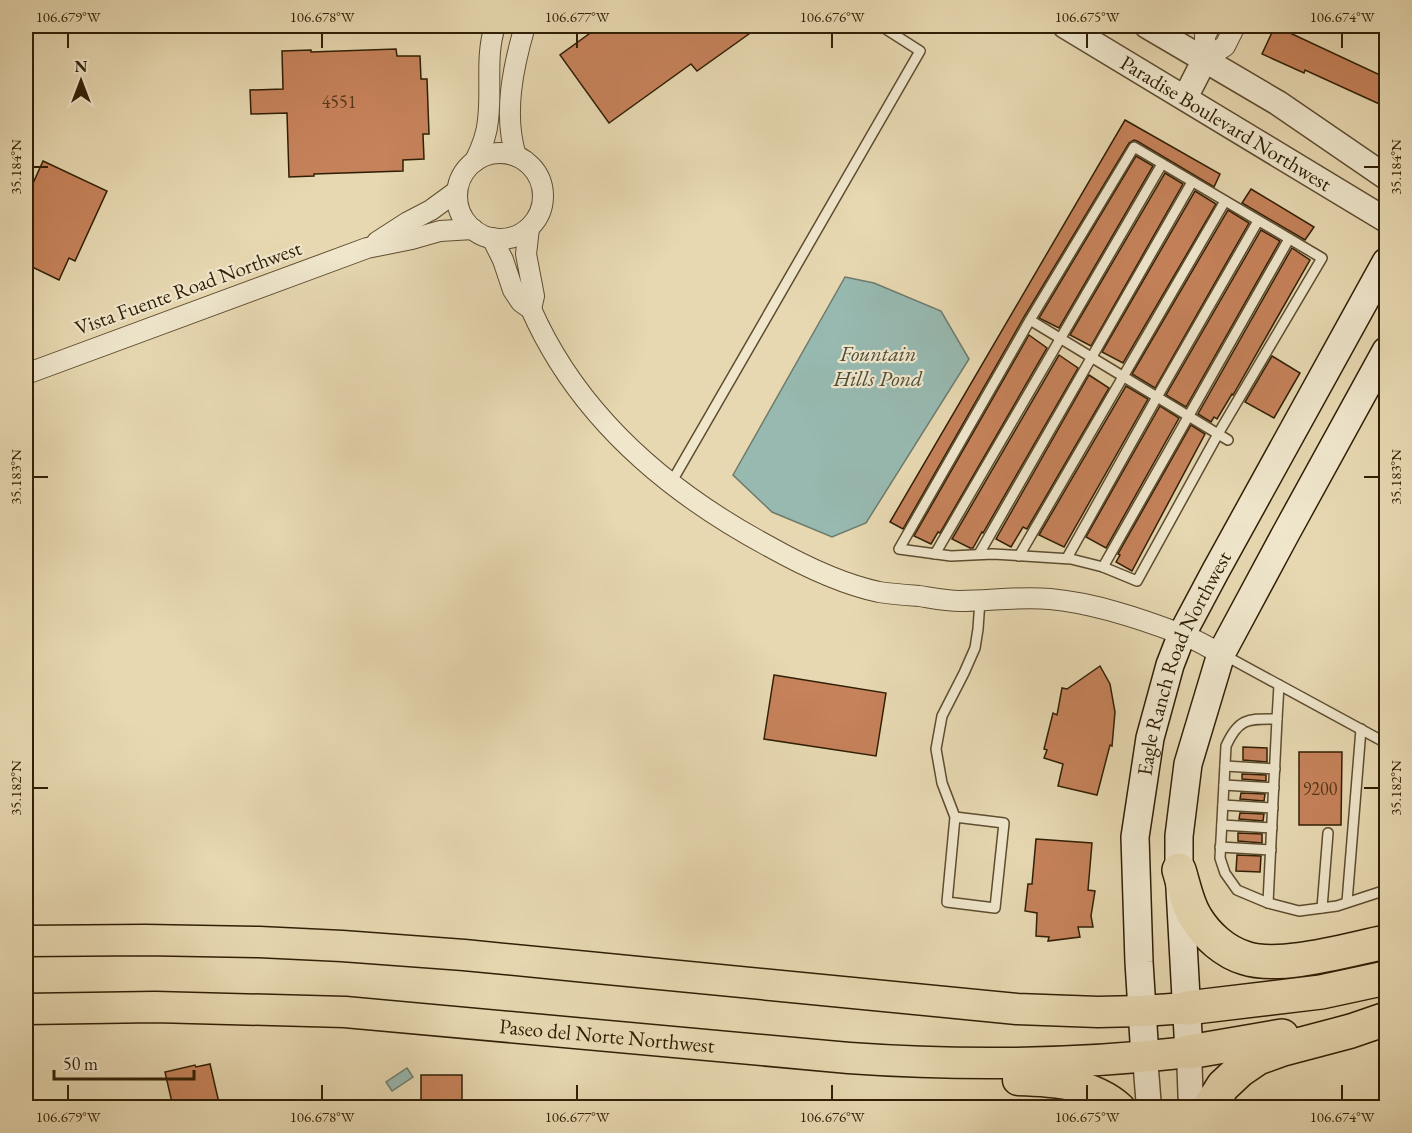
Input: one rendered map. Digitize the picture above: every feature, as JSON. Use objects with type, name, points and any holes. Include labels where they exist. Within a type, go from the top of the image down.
[{"type":"highway","points":[[1179,870],[1187,898],[1208,935],[1226,949],[1246,958],[1271,962],[1316,957],[1386,942]]},
{"type":"highway","points":[[1187,1008],[1321,992],[1386,978]]},
{"type":"highway","points":[[1189,1052],[1287,1035],[1386,1014]]},
{"type":"highway","points":[[1209,1107],[1223,1086],[1258,1058],[1386,1019]]},
{"type":"main road","name":"Eagle Ranch Road Northwest","points":[[1145,1057],[1135,837],[1150,738],[1170,665],[1182,634],[1215,572],[1386,262]]},
{"type":"main road","name":"Eagle Ranch Road Northwest","points":[[1189,1052],[1179,870],[1179,836],[1188,764],[1221,654],[1386,351]]},
{"type":"main road","points":[[26,941],[156,940],[342,946],[464,955],[1017,1010],[1098,1012],[1187,1008]]},
{"type":"main road","name":"Paseo del Norte Northwest","points":[[26,1009],[155,1007],[345,1012],[849,1058],[963,1064],[1013,1064],[1145,1057],[1189,1052]]},
{"type":"main road","points":[[849,1058],[936,1077],[1054,1082],[1080,1087],[1101,1095],[1120,1107]]},
{"type":"street","points":[[475,160],[488,154],[502,152],[527,162],[536,171],[541,182],[542,206],[537,218],[529,228],[518,235],[492,238],[472,229],[460,212],[457,202],[457,191],[463,174],[475,160],[482,146],[489,118],[489,49],[495,26]]},
{"type":"street","points":[[516,156],[510,134],[510,105],[515,67],[525,26]]},
{"type":"street","name":"Paradise Boulevard Northwest","points":[[1065,26],[1386,220]]},
{"type":"street","name":"Paradise Boulevard Northwest","points":[[1147,26],[1278,103],[1386,177]]},
{"type":"street","points":[[1185,98],[1205,59],[1205,36],[1210,26]]},
{"type":"street","points":[[1205,59],[1225,46],[1235,26]]},
{"type":"street","name":"Vista Fuente Road Northwest","points":[[367,248],[431,210],[457,191]]},
{"type":"street","points":[[529,228],[526,254],[534,296],[531,309]]},
{"type":"street","name":"Vista Fuente Road Northwest","points":[[26,374],[367,248],[440,231],[472,229]]},
{"type":"street","points":[[492,238],[503,260],[513,290],[521,302],[531,309],[550,348],[579,392],[615,433],[670,483],[705,509],[757,541],[816,570],[847,583],[878,592],[959,601],[1027,598],[1073,602],[1124,615],[1182,634],[1221,654]]},
{"type":"street","name":"Eagle Ranch Road Northwest","points":[[1189,1052],[1191,1107]]},
{"type":"street","name":"Eagle Ranch Road Northwest","points":[[1145,1057],[1149,1107]]},
{"type":"lane","points":[[670,483],[920,51],[881,26]]},
{"type":"lane","points":[[1134,147],[1192,182],[1322,258],[1218,434],[1137,581],[1103,567],[1067,558],[979,554],[951,556],[899,549],[1030,320],[1134,147]]},
{"type":"lane","points":[[934,554],[1162,164]]},
{"type":"lane","points":[[979,554],[1192,182]]},
{"type":"lane","points":[[1019,556],[1225,201]]},
{"type":"lane","points":[[1067,558],[1258,221]]},
{"type":"lane","points":[[1103,567],[1289,239]]},
{"type":"lane","points":[[1030,320],[1228,440]]},
{"type":"lane","points":[[955,817],[1004,823],[995,908],[947,902],[955,817],[942,783],[936,749],[942,716],[975,648],[980,600]]},
{"type":"lane","points":[[1221,654],[1386,743]]},
{"type":"lane","points":[[1268,903],[1279,685]]},
{"type":"lane","points":[[1277,719],[1250,719],[1240,725],[1230,736],[1226,746],[1220,847],[1220,858],[1225,873],[1237,890],[1268,903],[1299,911],[1337,906],[1386,890]]},
{"type":"lane","points":[[1347,902],[1361,729]]},
{"type":"lane","points":[[1225,766],[1275,769]]},
{"type":"lane","points":[[1224,785],[1274,788]]},
{"type":"lane","points":[[1223,805],[1273,808]]},
{"type":"lane","points":[[1222,825],[1272,828]]},
{"type":"lane","points":[[1322,908],[1328,833]]},
{"type":"lane","points":[[1220,847],[1271,850]]},
{"type":"water","name":"Fountain Hills Pond","points":[[845,277],[874,283],[941,311],[969,359],[866,523],[832,537],[772,512],[733,475]]},
{"type":"water","points":[[407,1068],[413,1077],[392,1091],[386,1082]]},
{"type":"building","points":[[600,26],[760,26],[697,71],[691,64],[609,123],[560,55]]},
{"type":"building","points":[[1275,26],[1386,79],[1386,107],[1305,70],[1304,73],[1262,54]]},
{"type":"building","points":[[396,49],[397,56],[420,56],[421,79],[427,79],[429,134],[423,134],[424,159],[403,160],[403,171],[289,177],[287,113],[251,114],[250,90],[283,89],[282,51]]},
{"type":"building","points":[[1125,120],[1220,174],[1214,187],[1137,141],[1129,143],[1024,317],[903,529],[890,522]]},
{"type":"building","points":[[1136,156],[1153,166],[1059,328],[1039,318]]},
{"type":"building","points":[[43,161],[107,191],[75,261],[69,258],[59,280],[26,264],[26,199]]},
{"type":"building","points":[[1165,173],[1183,184],[1091,346],[1070,335]]},
{"type":"building","points":[[1251,189],[1314,227],[1305,240],[1242,203]]},
{"type":"building","points":[[1195,191],[1216,204],[1123,363],[1102,352]]},
{"type":"building","points":[[1228,210],[1249,223],[1155,388],[1132,374]]},
{"type":"building","points":[[1261,230],[1280,241],[1186,407],[1166,395]]},
{"type":"building","points":[[1292,248],[1310,260],[1233,395],[1217,419],[1214,417],[1211,422],[1198,414]]},
{"type":"building","points":[[1029,335],[1047,348],[940,533],[938,532],[931,544],[914,536]]},
{"type":"building","points":[[1059,355],[1078,368],[983,533],[973,548],[952,539]]},
{"type":"building","points":[[1272,356],[1300,373],[1274,418],[1245,402]]},
{"type":"building","points":[[1089,375],[1109,388],[1027,529],[1023,527],[1011,547],[996,539]]},
{"type":"building","points":[[1126,386],[1148,399],[1064,547],[1039,535]]},
{"type":"building","points":[[1160,406],[1179,418],[1106,548],[1086,537]]},
{"type":"building","points":[[1191,425],[1205,434],[1132,571],[1116,562],[1120,555],[1118,554]]},
{"type":"building","points":[[1100,666],[1110,684],[1115,712],[1112,746],[1110,745],[1097,795],[1058,786],[1063,764],[1044,758],[1047,750],[1044,749],[1053,713],[1057,715],[1062,688],[1067,689]]},
{"type":"building","points":[[774,675],[886,693],[876,756],[764,739]]},
{"type":"building","points":[[1243,747],[1267,748],[1267,762],[1243,760]]},
{"type":"building","points":[[1299,752],[1342,752],[1341,825],[1299,825]]},
{"type":"building","points":[[1242,774],[1266,775],[1266,781],[1242,779]]},
{"type":"building","points":[[1241,793],[1265,794],[1264,801],[1240,799]]},
{"type":"building","points":[[1240,813],[1264,814],[1263,821],[1239,819]]},
{"type":"building","points":[[1238,833],[1262,834],[1262,843],[1238,841]]},
{"type":"building","points":[[1036,839],[1092,843],[1088,890],[1095,891],[1091,916],[1093,927],[1078,927],[1080,937],[1048,941],[1049,937],[1036,936],[1037,913],[1025,911],[1028,884],[1032,884]]},
{"type":"building","points":[[1237,855],[1261,856],[1260,872],[1236,871]]},
{"type":"building","points":[[210,1064],[220,1107],[173,1107],[165,1072]]},
{"type":"building","points":[[421,1075],[462,1075],[462,1107],[421,1107]]}]
